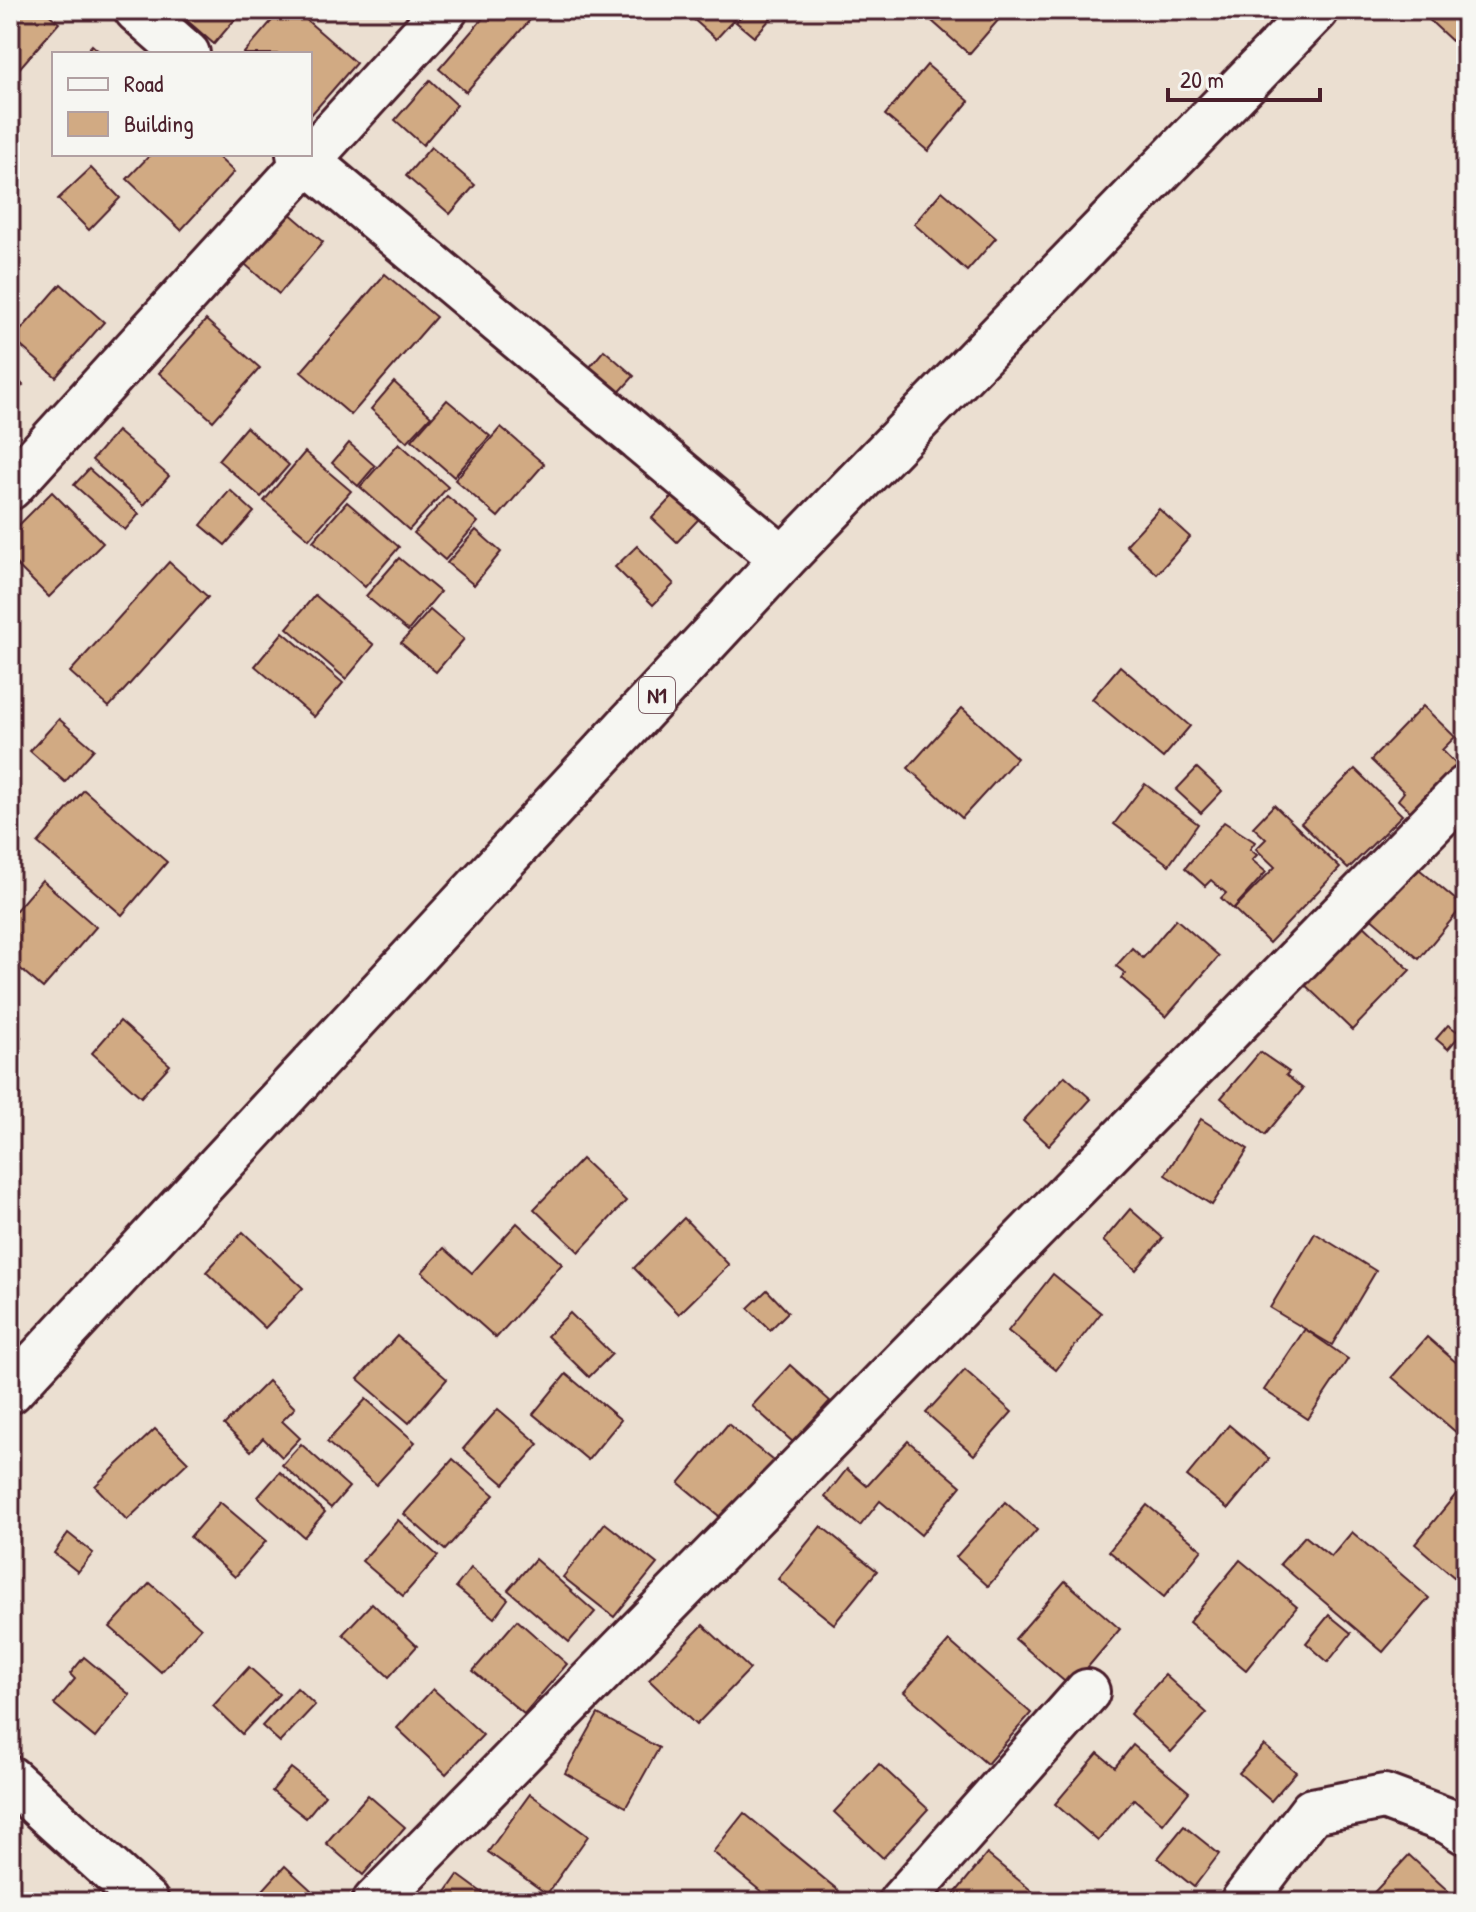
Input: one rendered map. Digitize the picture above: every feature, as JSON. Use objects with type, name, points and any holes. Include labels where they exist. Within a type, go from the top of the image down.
[{"type":"main road","points":[[137,10],[185,52]]},
{"type":"main road","points":[[312,149],[445,10]]},
{"type":"main road","name":"N1","points":[[10,1391],[783,559],[1316,10]]},
{"type":"main road","points":[[10,487],[303,158],[783,559]]},
{"type":"main road","points":[[375,1902],[1466,788]]},
{"type":"main road","points":[[901,1902],[1087,1692]]},
{"type":"main road","points":[[10,1779],[146,1902]]},
{"type":"main road","points":[[1243,1902],[1312,1811],[1384,1797],[1448,1821],[1466,1832]]},
{"type":"building","points":[[10,10],[44,10],[59,23],[17,71],[10,64]]},
{"type":"building","points":[[175,10],[243,10],[214,44]]},
{"type":"building","points":[[281,10],[295,10],[356,63],[312,114],[312,52],[245,52]]},
{"type":"building","points":[[490,10],[538,11],[466,92],[439,69]]},
{"type":"building","points":[[683,10],[739,10],[741,12],[716,39]]},
{"type":"building","points":[[746,10],[766,10],[773,16],[754,37],[736,22]]},
{"type":"building","points":[[925,10],[991,10],[1000,18],[969,54],[923,13]]},
{"type":"building","points":[[1431,10],[1463,10],[1466,26],[1452,41],[1425,16]]},
{"type":"building","points":[[92,45],[100,52],[86,52]]},
{"type":"building","points":[[927,65],[969,101],[928,151],[885,115]]},
{"type":"building","points":[[430,80],[457,105],[423,145],[395,120]]},
{"type":"building","points":[[431,147],[475,185],[450,214],[406,176]]},
{"type":"building","points":[[149,156],[217,156],[234,172],[181,230],[127,179]]},
{"type":"building","points":[[91,168],[120,198],[89,230],[58,199]]},
{"type":"building","points":[[942,191],[996,238],[967,271],[914,224]]},
{"type":"building","points":[[281,206],[323,242],[279,294],[238,258]]},
{"type":"building","points":[[385,274],[436,317],[351,415],[301,372]]},
{"type":"building","points":[[61,284],[104,322],[56,377],[13,339]]},
{"type":"building","points":[[206,320],[260,368],[213,421],[159,373]]},
{"type":"building","points":[[604,350],[634,376],[614,398],[585,373]]},
{"type":"building","points":[[10,372],[23,385],[10,399]]},
{"type":"building","points":[[394,382],[431,416],[407,442],[371,409]]},
{"type":"building","points":[[447,400],[490,436],[454,477],[412,440]]},
{"type":"building","points":[[246,427],[289,465],[261,497],[218,460]]},
{"type":"building","points":[[501,427],[544,464],[498,517],[455,480]]},
{"type":"building","points":[[117,431],[169,476],[144,505],[92,460]]},
{"type":"building","points":[[349,443],[375,466],[358,486],[332,463]]},
{"type":"building","points":[[399,443],[448,487],[409,530],[360,487]]},
{"type":"building","points":[[305,452],[351,491],[309,539],[264,501]]},
{"type":"building","points":[[89,469],[139,514],[125,530],[74,485]]},
{"type":"building","points":[[685,483],[710,507],[677,542],[652,518]]},
{"type":"building","points":[[230,490],[254,512],[225,545],[201,525]]},
{"type":"building","points":[[52,492],[103,543],[49,597],[10,558],[10,534]]},
{"type":"building","points":[[447,496],[478,522],[445,560],[414,533]]},
{"type":"building","points":[[347,502],[399,547],[365,587],[313,541]]},
{"type":"building","points":[[1159,509],[1190,537],[1157,574],[1126,545]]},
{"type":"building","points":[[476,530],[501,552],[474,585],[447,563]]},
{"type":"building","points":[[637,546],[674,584],[653,605],[615,567]]},
{"type":"building","points":[[399,558],[440,592],[408,631],[366,596]]},
{"type":"building","points":[[169,562],[208,597],[109,707],[70,672]]},
{"type":"building","points":[[315,595],[374,645],[346,679],[287,628]]},
{"type":"building","points":[[430,610],[464,639],[436,672],[401,643]]},
{"type":"building","points":[[283,632],[343,683],[314,717],[255,666]]},
{"type":"building","points":[[1120,666],[1190,726],[1163,758],[1092,699]]},
{"type":"building","points":[[1423,706],[1455,737],[1442,750],[1457,765],[1412,813],[1398,800],[1404,792],[1371,760]]},
{"type":"building","points":[[962,708],[1017,758],[962,818],[908,768]]},
{"type":"building","points":[[59,719],[94,749],[65,782],[30,751]]},
{"type":"building","points":[[1197,768],[1222,791],[1201,813],[1176,790]]},
{"type":"building","points":[[1355,769],[1402,815],[1348,869],[1301,823]]},
{"type":"building","points":[[1145,784],[1198,824],[1169,865],[1114,824]]},
{"type":"building","points":[[84,790],[167,862],[122,915],[38,843]]},
{"type":"building","points":[[1274,805],[1340,868],[1269,943],[1234,909],[1275,867],[1256,849],[1266,839],[1253,827]]},
{"type":"building","points":[[1224,822],[1255,842],[1250,849],[1257,855],[1252,860],[1266,872],[1233,909],[1221,898],[1226,893],[1211,880],[1205,886],[1185,868]]},
{"type":"building","points":[[1413,864],[1463,906],[1419,959],[1369,916]]},
{"type":"building","points":[[42,880],[96,927],[43,988],[10,960],[10,917]]},
{"type":"building","points":[[1176,919],[1219,956],[1166,1017],[1121,978],[1125,973],[1116,966],[1132,948],[1143,958]]},
{"type":"building","points":[[1358,920],[1410,970],[1352,1030],[1300,980]]},
{"type":"building","points":[[1466,988],[1466,1009],[1456,1001]]},
{"type":"building","points":[[120,1021],[170,1065],[141,1097],[92,1053]]},
{"type":"building","points":[[1448,1025],[1461,1034],[1448,1049],[1436,1039]]},
{"type":"building","points":[[10,1026],[21,1037],[10,1050]]},
{"type":"building","points":[[1260,1052],[1289,1072],[1286,1075],[1303,1089],[1265,1135],[1221,1098]]},
{"type":"building","points":[[1065,1076],[1091,1099],[1049,1145],[1023,1121]]},
{"type":"building","points":[[1201,1119],[1248,1149],[1212,1205],[1165,1175]]},
{"type":"building","points":[[582,1159],[626,1201],[579,1252],[534,1209]]},
{"type":"building","points":[[1130,1209],[1163,1238],[1136,1270],[1103,1241]]},
{"type":"building","points":[[684,1218],[729,1265],[679,1314],[634,1268]]},
{"type":"building","points":[[517,1223],[562,1264],[496,1338],[422,1272],[444,1248],[472,1273]]},
{"type":"building","points":[[243,1232],[303,1288],[265,1328],[206,1272]]},
{"type":"building","points":[[1315,1233],[1376,1271],[1332,1345],[1270,1308]]},
{"type":"building","points":[[1053,1274],[1101,1313],[1056,1370],[1008,1331]]},
{"type":"building","points":[[767,1290],[788,1312],[770,1330],[748,1308]]},
{"type":"building","points":[[570,1313],[612,1354],[589,1377],[547,1336]]},
{"type":"building","points":[[1305,1329],[1348,1359],[1308,1419],[1264,1390]]},
{"type":"building","points":[[397,1336],[447,1379],[409,1423],[358,1379]]},
{"type":"building","points":[[1427,1337],[1466,1371],[1465,1440],[1392,1377]]},
{"type":"building","points":[[790,1365],[830,1401],[793,1442],[752,1406]]},
{"type":"building","points":[[965,1370],[1012,1412],[974,1455],[926,1413]]},
{"type":"building","points":[[566,1374],[621,1420],[588,1460],[533,1414]]},
{"type":"building","points":[[268,1381],[295,1408],[282,1421],[300,1438],[282,1457],[263,1438],[251,1451],[224,1425]]},
{"type":"building","points":[[366,1399],[415,1442],[376,1485],[327,1442]]},
{"type":"building","points":[[498,1409],[539,1444],[504,1484],[463,1449]]},
{"type":"building","points":[[728,1424],[778,1465],[730,1525],[679,1483]]},
{"type":"building","points":[[1229,1425],[1269,1459],[1228,1509],[1187,1476]]},
{"type":"building","points":[[155,1429],[188,1462],[127,1520],[95,1486]]},
{"type":"building","points":[[908,1441],[961,1486],[921,1535],[880,1501],[860,1526],[825,1497],[847,1469],[867,1486]]},
{"type":"building","points":[[301,1444],[349,1487],[331,1508],[282,1465]]},
{"type":"building","points":[[453,1459],[494,1495],[445,1550],[404,1514]]},
{"type":"building","points":[[280,1472],[325,1512],[304,1537],[258,1497]]},
{"type":"building","points":[[1457,1493],[1466,1500],[1466,1565],[1455,1578],[1415,1544]]},
{"type":"building","points":[[220,1502],[266,1541],[235,1577],[190,1537]]},
{"type":"building","points":[[1005,1502],[1037,1530],[988,1586],[956,1557]]},
{"type":"building","points":[[1147,1505],[1202,1550],[1164,1597],[1109,1551]]},
{"type":"building","points":[[398,1520],[438,1556],[403,1596],[362,1561]]},
{"type":"building","points":[[605,1523],[657,1564],[614,1617],[563,1577]]},
{"type":"building","points":[[821,1526],[877,1571],[834,1624],[778,1579]]},
{"type":"building","points":[[1352,1532],[1429,1598],[1383,1652],[1280,1564],[1305,1536],[1331,1557]]},
{"type":"building","points":[[68,1533],[93,1553],[78,1572],[54,1553]]},
{"type":"building","points":[[535,1559],[595,1612],[569,1642],[508,1590]]},
{"type":"building","points":[[1240,1560],[1297,1607],[1246,1670],[1189,1622]]},
{"type":"building","points":[[471,1568],[508,1599],[494,1618],[456,1587]]},
{"type":"building","points":[[1065,1581],[1120,1629],[1071,1687],[1015,1639]]},
{"type":"building","points":[[150,1583],[201,1628],[161,1672],[110,1627]]},
{"type":"building","points":[[372,1603],[417,1646],[389,1677],[343,1634]]},
{"type":"building","points":[[1329,1615],[1351,1633],[1328,1662],[1306,1643]]},
{"type":"building","points":[[517,1620],[567,1664],[524,1714],[473,1671]]},
{"type":"building","points":[[703,1625],[750,1669],[696,1725],[649,1680]]},
{"type":"building","points":[[949,1641],[1031,1713],[987,1764],[904,1692]]},
{"type":"building","points":[[84,1657],[130,1695],[95,1738],[54,1704],[75,1679],[70,1674]]},
{"type":"building","points":[[249,1667],[279,1694],[242,1734],[213,1706]]},
{"type":"building","points":[[1165,1675],[1207,1713],[1171,1752],[1130,1714]]},
{"type":"building","points":[[297,1688],[315,1705],[280,1742],[262,1726]]},
{"type":"building","points":[[433,1689],[483,1735],[446,1774],[397,1728]]},
{"type":"building","points":[[598,1714],[659,1748],[626,1807],[565,1773]]},
{"type":"building","points":[[1133,1745],[1189,1792],[1163,1824],[1134,1799],[1098,1841],[1055,1804],[1098,1753],[1115,1767]]},
{"type":"building","points":[[1264,1745],[1296,1772],[1271,1801],[1239,1773]]},
{"type":"building","points":[[879,1764],[928,1809],[883,1858],[834,1812]]},
{"type":"building","points":[[291,1768],[325,1795],[306,1818],[272,1791]]},
{"type":"building","points":[[530,1794],[588,1836],[547,1894],[488,1852]]},
{"type":"building","points":[[368,1795],[405,1827],[363,1875],[326,1843]]},
{"type":"building","points":[[744,1813],[839,1891],[831,1902],[774,1902],[713,1852]]},
{"type":"building","points":[[1184,1826],[1219,1854],[1194,1887],[1158,1858]]},
{"type":"building","points":[[987,1854],[1038,1896],[1032,1902],[948,1902]]},
{"type":"building","points":[[1409,1855],[1460,1902],[1365,1902]]},
{"type":"building","points":[[285,1866],[324,1902],[252,1902]]},
{"type":"building","points":[[458,1875],[495,1902],[439,1902]]}]
